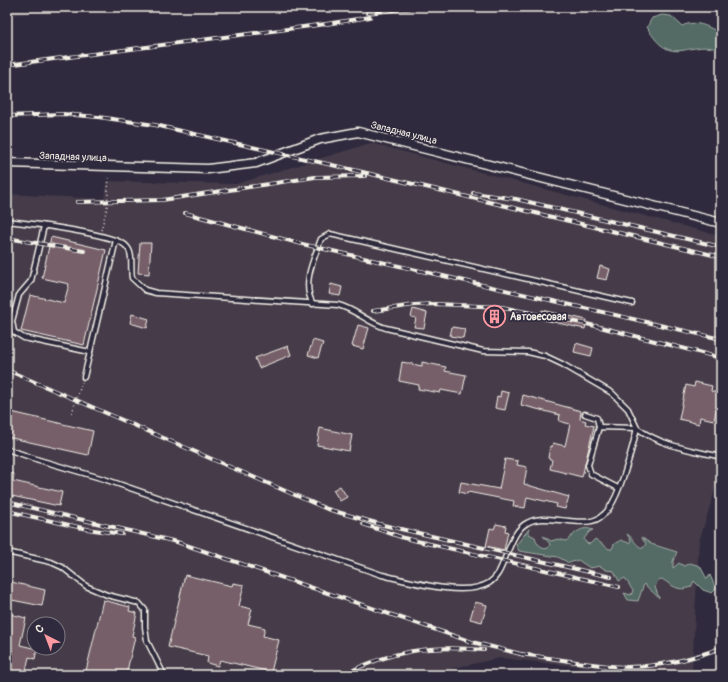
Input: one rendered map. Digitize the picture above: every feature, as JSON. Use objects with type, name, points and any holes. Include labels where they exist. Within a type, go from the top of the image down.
[{"type":"street","name":"Западная улица","points":[[7,163],[190,170],[214,169],[256,163],[320,139],[358,132],[721,223]]},
{"type":"lane","points":[[7,221],[44,226],[116,240],[126,246],[129,250],[132,278],[145,290],[202,297],[343,306],[378,325],[474,350],[528,352],[545,356],[612,392],[628,409],[637,428],[649,437],[666,443],[721,457]]},
{"type":"lane","points":[[44,226],[31,281],[19,295],[12,321],[14,332],[24,338],[90,352]]},
{"type":"lane","points":[[313,304],[309,297],[307,285],[321,239],[330,234],[632,303]]},
{"type":"lane","points":[[84,377],[116,240]]},
{"type":"lane","points":[[585,414],[597,418],[599,427],[588,464],[589,472],[594,477],[618,488]]},
{"type":"lane","points":[[599,427],[637,428]]},
{"type":"lane","points":[[7,449],[112,481],[382,574],[424,584],[456,589],[482,586],[495,577],[500,570],[518,530],[527,523],[541,519],[582,522],[597,519],[608,510],[627,464],[637,428]]},
{"type":"lane","points":[[7,552],[52,562],[66,570],[86,586],[107,594],[139,603],[145,610],[145,627],[148,641],[164,675]]},
{"type":"lane","points":[[390,675],[418,675]]},
{"type":"path","points":[[99,236],[107,208],[109,175]]},
{"type":"path","points":[[72,413],[84,377]]},
{"type":"shaded area","points":[[7,7],[99,7],[7,15]]},
{"type":"shaded area","points":[[371,143],[721,236],[721,471],[699,542],[692,673],[609,670],[500,658],[423,675],[7,675],[7,194],[104,199],[107,181],[236,184]]},
{"type":"green space","points":[[662,15],[671,16],[682,26],[692,23],[707,26],[721,33],[721,50],[709,47],[673,50],[664,47],[656,40],[647,27],[652,18]]},
{"type":"green space","points":[[529,529],[529,534],[535,537],[537,543],[544,549],[548,548],[550,544],[543,536],[551,541],[558,539],[566,541],[582,529],[593,530],[589,532],[584,539],[586,543],[590,544],[595,539],[609,549],[612,549],[614,544],[621,540],[629,543],[631,541],[627,534],[638,546],[643,548],[646,544],[641,537],[651,544],[677,552],[673,561],[673,568],[679,563],[684,566],[690,563],[700,566],[707,579],[710,575],[716,589],[712,593],[703,590],[694,581],[691,587],[679,589],[662,579],[658,580],[655,587],[659,598],[644,584],[638,601],[628,600],[624,593],[631,595],[633,591],[625,578],[619,581],[614,571],[606,570],[600,566],[590,568],[578,560],[569,563],[558,557],[519,551],[516,545]]},
{"type":"building","points":[[51,237],[106,250],[84,345],[21,331],[30,295],[64,303],[69,284],[42,278]]},
{"type":"building","points":[[140,243],[151,243],[149,274],[138,273]]},
{"type":"building","points":[[600,266],[610,269],[607,280],[597,278]]},
{"type":"building","points":[[331,284],[342,287],[340,296],[329,294]]},
{"type":"building","points":[[413,309],[427,313],[424,328],[414,327],[416,318],[411,317]]},
{"type":"building","name":"Автовесовая","points":[[491,310],[499,311],[497,322],[489,321]]},
{"type":"building","points":[[542,310],[587,320],[585,329],[540,319]]},
{"type":"building","points":[[132,314],[149,319],[147,328],[130,323]]},
{"type":"building","points":[[358,325],[369,328],[363,349],[352,346]]},
{"type":"building","points":[[452,327],[465,329],[463,338],[450,336]]},
{"type":"building","points":[[313,340],[323,343],[318,358],[308,355]]},
{"type":"building","points":[[576,343],[593,348],[591,356],[574,352]]},
{"type":"building","points":[[288,346],[291,355],[259,368],[255,358]]},
{"type":"building","points":[[402,362],[422,366],[422,362],[446,367],[445,371],[466,375],[462,394],[441,390],[440,393],[418,389],[419,385],[399,381]]},
{"type":"building","points":[[695,382],[712,386],[711,391],[721,394],[721,402],[718,402],[714,420],[700,417],[699,424],[679,419],[686,385],[694,387]]},
{"type":"building","points":[[501,391],[509,393],[505,410],[495,408],[497,396],[500,397]]},
{"type":"building","points":[[523,395],[581,411],[580,419],[586,421],[585,424],[594,426],[582,477],[550,469],[552,460],[548,458],[550,446],[552,447],[553,443],[565,446],[570,424],[559,421],[560,415],[521,405]]},
{"type":"building","points":[[7,411],[93,431],[88,455],[7,437]]},
{"type":"building","points":[[320,428],[352,435],[349,451],[317,445]]},
{"type":"building","points":[[505,459],[518,461],[517,465],[527,467],[524,484],[569,497],[565,509],[556,507],[557,504],[527,497],[525,508],[513,506],[514,501],[468,492],[467,494],[459,492],[461,482],[499,489]]},
{"type":"building","points":[[7,472],[14,474],[13,481],[62,492],[59,506],[7,495]]},
{"type":"building","points":[[340,486],[347,497],[340,501],[333,490]]},
{"type":"building","points":[[496,524],[506,526],[505,531],[508,532],[504,550],[486,546],[490,528],[494,529]]},
{"type":"building","points":[[185,575],[232,586],[233,583],[244,585],[239,606],[252,609],[248,624],[265,628],[263,636],[279,640],[271,672],[220,660],[218,666],[207,663],[208,656],[168,647]]},
{"type":"building","points":[[7,581],[45,590],[42,606],[7,599]]},
{"type":"building","points":[[103,600],[130,607],[129,611],[137,613],[132,636],[135,637],[126,675],[85,675]]},
{"type":"building","points":[[475,602],[487,605],[482,622],[470,619]]},
{"type":"building","points":[[10,614],[26,618],[20,645],[26,646],[26,656],[36,656],[35,659],[29,657],[25,675],[7,675],[7,628]]},
{"type":"railway","points":[[367,13],[421,7]]},
{"type":"railway","points":[[7,65],[370,17]]},
{"type":"railway","points":[[7,116],[63,114],[155,125],[354,170],[721,257]]},
{"type":"railway","points":[[77,202],[162,200],[315,177],[365,176]]},
{"type":"railway","points":[[473,193],[516,199],[721,247]]},
{"type":"railway","points":[[185,213],[302,244],[721,339]]},
{"type":"railway","points":[[7,238],[84,251]]},
{"type":"railway","points":[[373,311],[414,305],[436,304],[502,307],[596,326],[721,358]]},
{"type":"railway","points":[[7,370],[327,509],[383,525],[611,577]]},
{"type":"railway","points":[[7,502],[177,542],[472,642],[525,655]]},
{"type":"railway","points":[[7,511],[87,529],[122,534]]},
{"type":"railway","points":[[363,524],[404,538],[619,587]]},
{"type":"railway","points":[[343,675],[378,660],[412,651],[446,648],[484,650]]},
{"type":"railway","points":[[520,654],[587,664],[639,667],[675,662],[721,648]]},
{"type":"place","name":"Автовесовая","points":[[494,316]]}]
